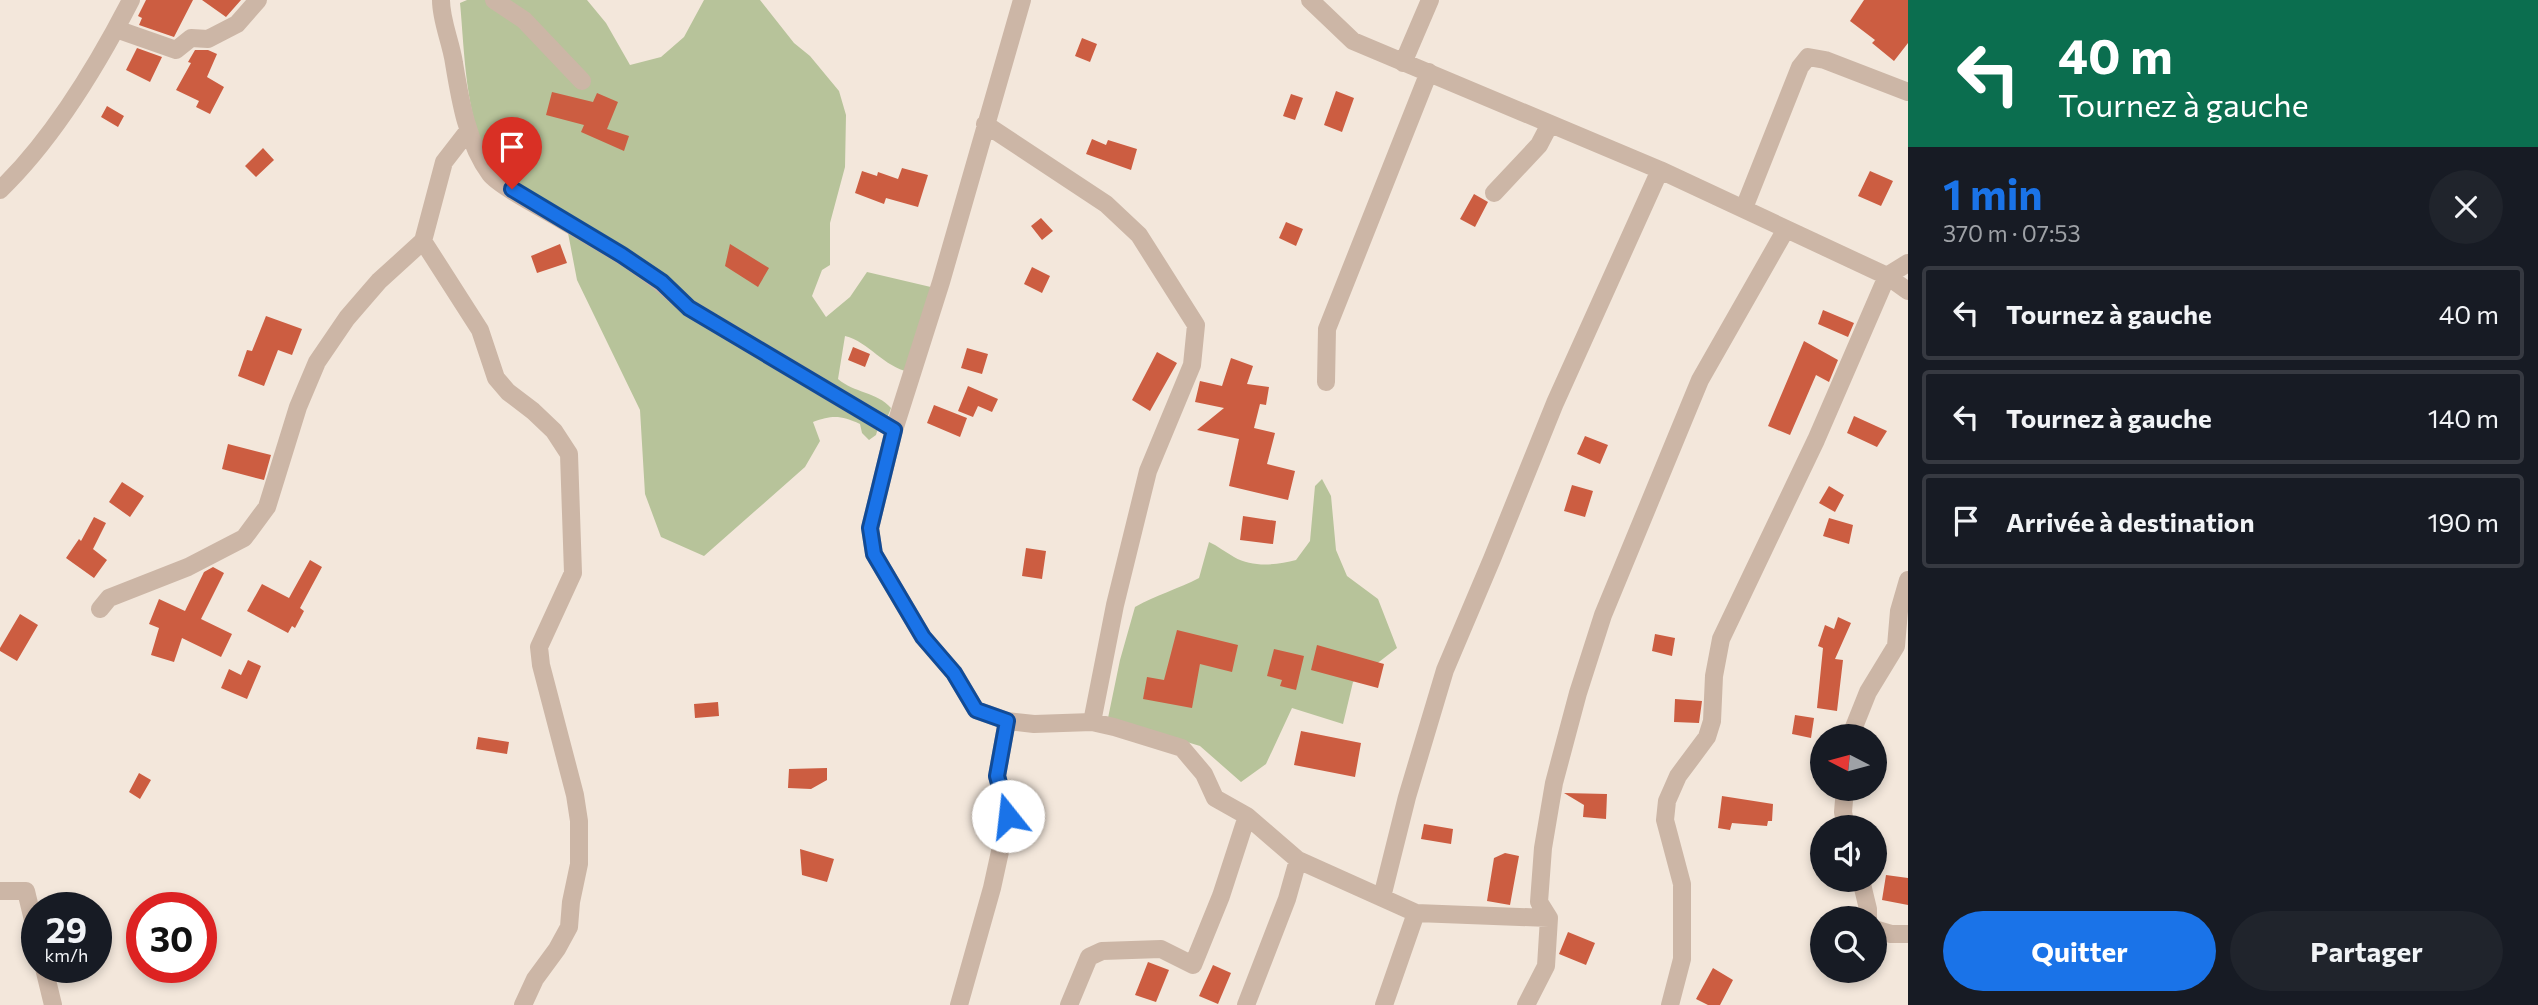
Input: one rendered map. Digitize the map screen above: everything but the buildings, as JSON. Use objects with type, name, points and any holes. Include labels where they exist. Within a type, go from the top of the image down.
[{"type":"street","points":[[0,190],[51,133],[131,0]]},
{"type":"street","points":[[116,29],[176,50],[191,38],[208,39],[237,24],[258,0]]},
{"type":"street","points":[[441,0],[468,131],[491,175],[534,204],[622,255],[662,282],[689,308],[894,430]]},
{"type":"street","points":[[494,0],[524,20],[582,81]]},
{"type":"street","points":[[1022,0],[941,282],[894,430],[870,528],[874,554],[923,637],[954,673],[976,710],[1007,721],[1034,724],[1092,722],[1182,748],[1204,774],[1215,798],[1247,816],[1298,860],[1416,913],[1549,918]]},
{"type":"street","points":[[1310,0],[1353,41],[1660,170],[1888,276],[1908,291]]},
{"type":"street","points":[[1403,62],[1430,0]]},
{"type":"street","points":[[1744,208],[1800,67],[1808,58],[1825,60],[1908,92]]},
{"type":"street","points":[[1326,382],[1327,329],[1429,72]]},
{"type":"street","points":[[985,124],[1106,204],[1139,235],[1196,325],[1192,365],[1148,471],[1115,605],[1092,722]]},
{"type":"street","points":[[1494,193],[1539,145],[1550,124]]},
{"type":"street","points":[[100,609],[109,598],[188,567],[244,538],[267,507],[298,407],[317,362],[347,318],[379,282],[423,241],[444,162],[468,131]]},
{"type":"street","points":[[1382,897],[1407,797],[1445,670],[1555,403],[1660,170]]},
{"type":"street","points":[[1526,1005],[1546,966],[1549,918],[1539,902],[1543,848],[1554,783],[1578,693],[1603,615],[1700,380],[1786,229]]},
{"type":"street","points":[[423,241],[480,330],[496,378],[508,392],[554,431],[569,454],[573,573],[539,648],[575,794],[579,821],[579,864],[569,927],[523,1005]]},
{"type":"street","points":[[1670,1005],[1682,959],[1682,884],[1665,820],[1667,801],[1678,776],[1707,737],[1712,721],[1714,676],[1721,639],[1816,440],[1888,276],[1908,263]]},
{"type":"street","points":[[1854,724],[1868,692],[1896,646],[1899,611],[1908,580]]},
{"type":"street","points":[[958,1005],[992,888],[1008,816],[997,776],[1007,721]]},
{"type":"street","points":[[1069,1005],[1089,957],[1102,951],[1161,949],[1192,965],[1221,896],[1247,816]]},
{"type":"street","points":[[1247,1005],[1287,899],[1298,860]]},
{"type":"street","points":[[0,891],[26,892]]},
{"type":"street","points":[[1384,1005],[1416,913]]},
{"type":"street","points":[[1887,933],[1908,934]]},
{"type":"street","points":[[48,983],[53,1005]]},
{"type":"green space","points":[[467,0],[587,0],[606,23],[630,65],[661,57],[684,37],[704,0],[760,0],[794,43],[810,56],[839,91],[846,115],[845,167],[830,223],[830,265],[822,270],[812,296],[826,317],[850,297],[867,272],[935,288],[909,372],[892,365],[862,343],[845,336],[838,379],[879,399],[891,408],[884,426],[878,428],[876,435],[869,440],[862,433],[860,424],[847,419],[831,417],[813,422],[820,441],[805,467],[704,556],[661,537],[645,494],[640,410],[577,280],[564,212],[508,182],[490,161],[481,142],[466,71],[460,3]]},
{"type":"green space","points":[[1322,479],[1331,496],[1336,550],[1347,576],[1378,599],[1397,648],[1353,682],[1343,724],[1292,708],[1266,764],[1241,782],[1200,746],[1108,718],[1135,607],[1199,578],[1209,542],[1249,563],[1273,564],[1296,560],[1310,541],[1315,486]]},
{"type":"route","points":[[512,189],[622,255],[662,282],[689,308],[894,430],[870,528],[874,554],[923,637],[954,673],[976,710],[1007,721],[997,776],[1008,816]]}]
